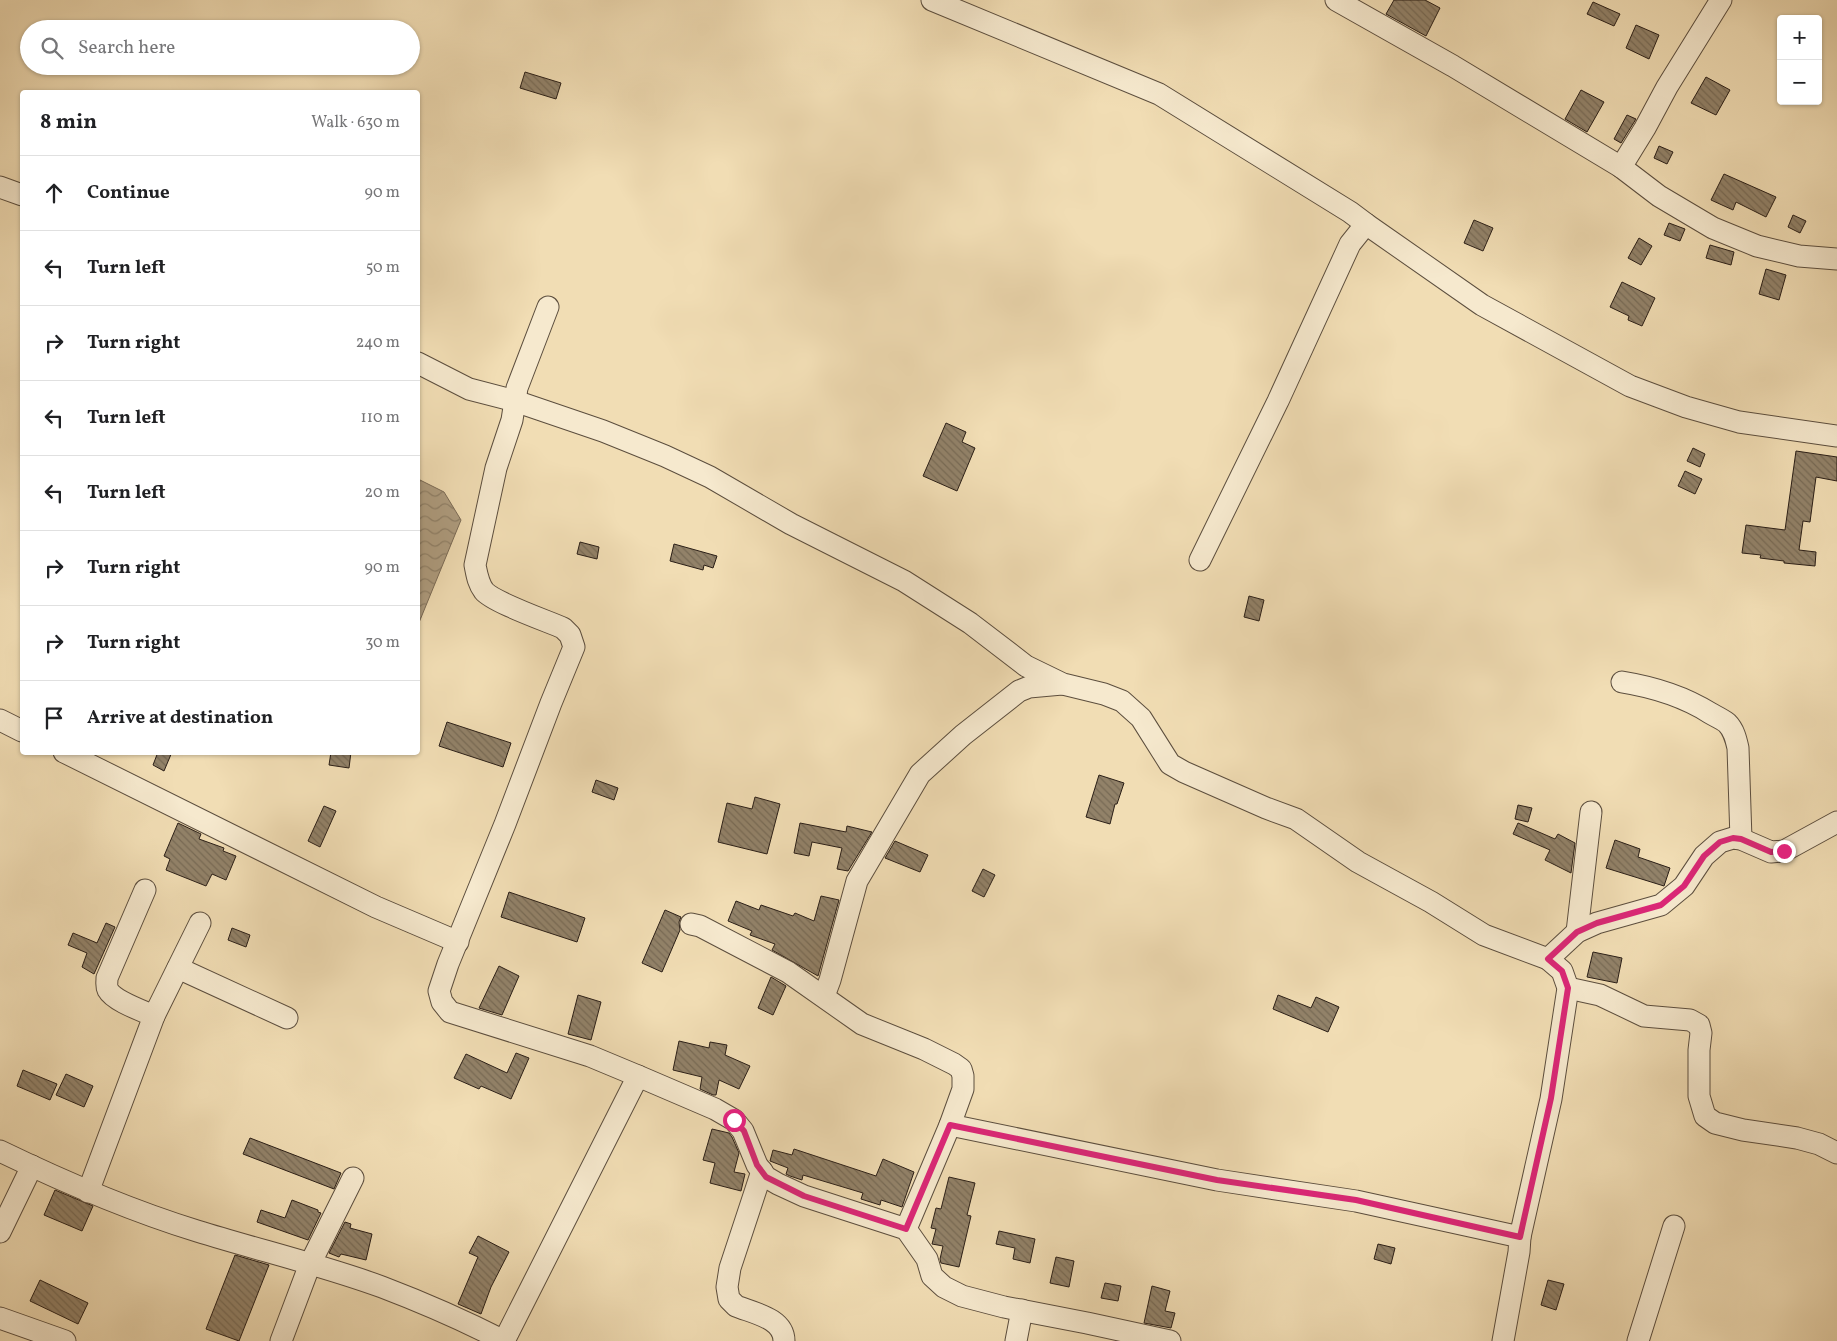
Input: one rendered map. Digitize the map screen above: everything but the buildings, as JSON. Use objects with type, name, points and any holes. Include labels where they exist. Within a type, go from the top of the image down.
[{"type":"street","points":[[932,0],[1159,94],[1350,212],[1482,305],[1630,386],[1686,407],[1739,422],[1837,436]]},
{"type":"street","points":[[1336,0],[1454,66],[1621,167],[1659,196],[1714,228],[1757,246],[1799,256],[1837,259]]},
{"type":"street","points":[[1621,167],[1667,87],[1721,0]]},
{"type":"street","points":[[0,187],[20,194]]},
{"type":"street","points":[[1200,560],[1278,401],[1350,244],[1366,224]]},
{"type":"street","points":[[548,307],[517,388],[512,420],[496,468],[475,565],[478,581],[485,592],[498,600],[563,628],[570,635],[574,647],[439,991],[442,1002],[450,1012],[590,1056],[715,1109],[734,1120],[744,1131],[757,1165],[766,1177],[804,1196],[906,1229],[927,1259],[932,1276],[944,1286],[962,1296],[1004,1307],[1170,1341]]},
{"type":"street","points":[[420,364],[469,389],[515,401],[603,431],[665,456],[710,477],[791,524],[904,580],[970,623],[1026,666],[1064,684],[1104,694],[1122,701],[1141,718],[1170,764],[1258,805],[1296,820],[1358,862],[1431,902],[1484,935],[1548,959],[1562,971],[1568,988],[1551,1098],[1520,1237],[1503,1341]]},
{"type":"street","points":[[1622,682],[1670,693],[1696,704],[1727,723],[1735,735],[1738,748],[1741,839]]},
{"type":"street","points":[[824,996],[857,881],[920,774],[963,735],[1019,692],[1038,685],[1064,684]]},
{"type":"street","points":[[0,720],[20,730]]},
{"type":"street","points":[[70,755],[368,903],[458,942]]},
{"type":"street","points":[[1577,932],[1591,812]]},
{"type":"street","points":[[1548,959],[1577,932],[1597,923],[1661,905],[1684,886],[1704,856],[1720,842],[1733,838],[1741,839],[1771,852],[1784,851],[1837,822]]},
{"type":"street","points":[[145,890],[106,978],[106,987],[116,998],[154,1016]]},
{"type":"street","points":[[88,1192],[154,1016],[200,923]]},
{"type":"street","points":[[692,924],[700,926],[788,972],[862,1024],[924,1049],[961,1069],[963,1089],[950,1125],[906,1229]]},
{"type":"street","points":[[178,968],[287,1018]]},
{"type":"street","points":[[1568,988],[1600,995],[1644,1016],[1690,1020],[1699,1025],[1701,1033],[1699,1096],[1705,1116],[1715,1124],[1819,1144],[1837,1153]]},
{"type":"street","points":[[0,1151],[88,1192],[196,1231],[382,1287],[504,1341],[638,1076]]},
{"type":"street","points":[[950,1125],[1217,1180],[1356,1200],[1520,1237]]},
{"type":"street","points":[[0,1232],[32,1166]]},
{"type":"street","points":[[762,1171],[730,1268],[727,1287],[731,1302],[776,1324],[784,1334],[784,1341]]},
{"type":"street","points":[[281,1341],[310,1264],[353,1178]]},
{"type":"street","points":[[1638,1341],[1674,1226]]},
{"type":"street","points":[[1016,1341],[1022,1310]]},
{"type":"street","points":[[0,1318],[65,1341]]},
{"type":"water","points":[[420,480],[444,492],[461,520],[420,620]]},
{"type":"route","points":[[734,1120],[744,1131],[757,1165],[766,1177],[804,1196],[906,1229],[950,1125],[1217,1180],[1356,1200],[1520,1237],[1551,1098],[1568,988],[1562,971],[1548,959],[1577,932],[1597,923],[1661,905],[1684,886],[1704,856],[1720,842],[1733,838],[1741,839],[1763,850],[1771,852],[1784,851]]}]
